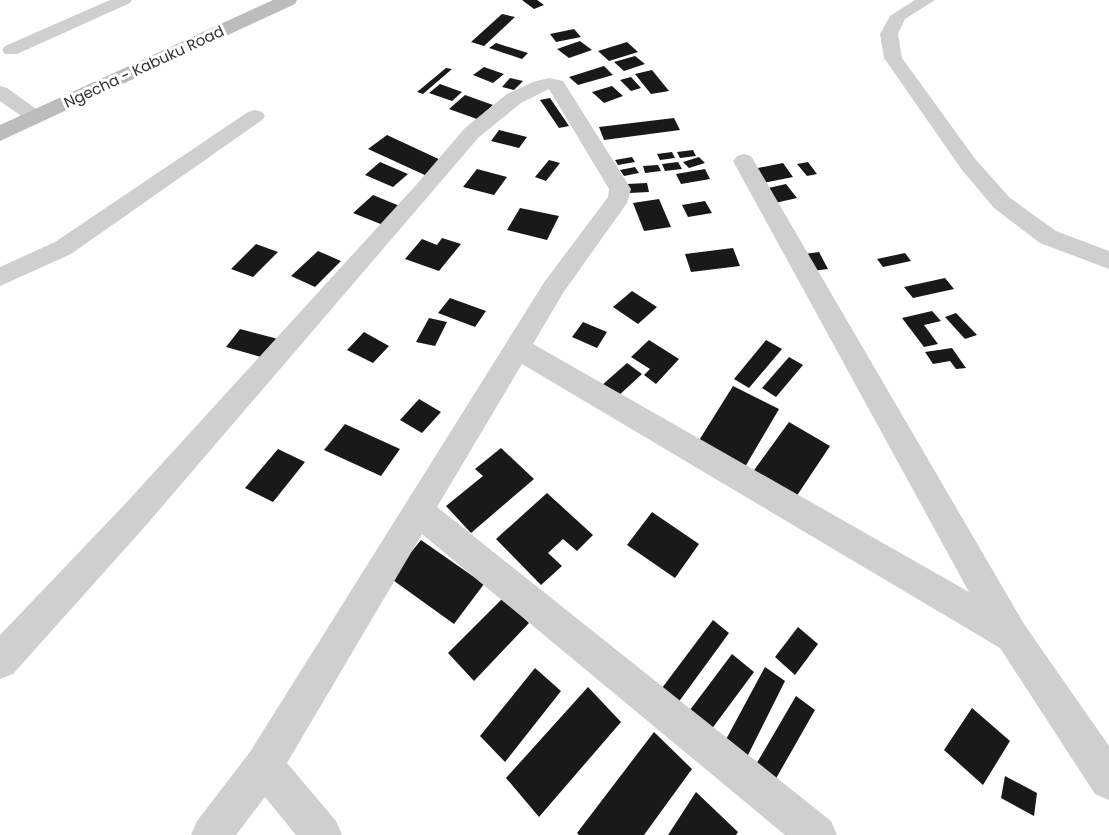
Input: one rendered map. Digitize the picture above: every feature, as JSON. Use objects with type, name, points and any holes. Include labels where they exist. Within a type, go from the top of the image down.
[{"type":"street","points":[[11,50],[124,0]]},
{"type":"street","name":"Ngecha - Kabuku Road","points":[[0,134],[288,0]]},
{"type":"street","points":[[927,0],[898,16],[889,34],[893,58],[969,165],[1002,204],[1048,237],[1109,260]]},
{"type":"street","points":[[0,661],[137,513],[425,189],[470,134],[511,98],[550,82],[556,85],[620,189],[619,198],[554,287],[264,766],[211,835]]},
{"type":"street","points":[[0,92],[35,117]]},
{"type":"street","points":[[0,277],[63,248],[255,116]]},
{"type":"street","points":[[744,161],[1012,636],[1109,780]]},
{"type":"street","points":[[517,348],[1012,636]]},
{"type":"street","points":[[418,511],[817,835]]},
{"type":"street","points":[[264,766],[322,835]]},
{"type":"building","points":[[522,0],[537,0],[544,5],[534,9]]},
{"type":"building","points":[[502,14],[515,17],[484,46],[471,42]]},
{"type":"building","points":[[574,29],[581,37],[556,42],[550,34]]},
{"type":"building","points":[[580,41],[592,50],[569,58],[557,49]]},
{"type":"building","points":[[627,42],[638,52],[609,61],[598,51]]},
{"type":"building","points":[[496,43],[528,53],[522,59],[489,48]]},
{"type":"building","points":[[635,56],[645,64],[624,71],[614,62]]},
{"type":"building","points":[[604,66],[613,75],[578,85],[569,77]]},
{"type":"building","points":[[484,67],[504,74],[493,83],[473,75]]},
{"type":"building","points":[[446,68],[452,69],[423,94],[417,92]]},
{"type":"building","points":[[652,70],[669,91],[651,94],[635,74]]},
{"type":"building","points":[[631,77],[641,88],[631,91],[620,80]]},
{"type":"building","points":[[510,78],[523,81],[514,90],[502,87]]},
{"type":"building","points":[[440,84],[462,92],[452,101],[429,93]]},
{"type":"building","points":[[612,86],[623,96],[604,103],[592,92]]},
{"type":"building","points":[[465,95],[493,105],[477,119],[449,109]]},
{"type":"building","points":[[550,98],[569,126],[559,128],[540,100]]},
{"type":"building","points":[[674,118],[680,130],[604,140],[599,127]]},
{"type":"building","points":[[499,130],[527,137],[519,148],[491,141]]},
{"type":"building","points":[[387,135],[445,162],[427,176],[368,149]]},
{"type":"building","points":[[693,150],[696,156],[680,158],[677,152]]},
{"type":"building","points":[[672,152],[675,158],[660,160],[657,154]]},
{"type":"building","points":[[632,157],[635,162],[618,165],[615,160]]},
{"type":"building","points":[[699,157],[705,163],[689,168],[683,162]]},
{"type":"building","points":[[549,160],[560,163],[546,181],[535,177]]},
{"type":"building","points":[[380,162],[408,174],[393,187],[365,175]]},
{"type":"building","points":[[678,162],[682,169],[665,171],[662,164]]},
{"type":"building","points":[[808,162],[817,174],[807,176],[797,164]]},
{"type":"building","points":[[783,163],[793,177],[763,183],[753,169]]},
{"type":"building","points":[[658,165],[661,171],[645,173],[643,166]]},
{"type":"building","points":[[635,167],[639,173],[624,176],[620,170]]},
{"type":"building","points":[[477,169],[507,177],[494,195],[463,187]]},
{"type":"building","points":[[705,169],[710,179],[681,184],[676,174]]},
{"type":"building","points":[[647,183],[649,192],[629,193],[627,184]]},
{"type":"building","points":[[786,184],[797,198],[775,203],[764,189]]},
{"type":"building","points":[[373,195],[407,209],[388,227],[353,213]]},
{"type":"building","points":[[659,199],[671,227],[644,231],[633,203]]},
{"type":"building","points":[[705,201],[712,213],[688,217],[682,205]]},
{"type":"building","points":[[520,208],[559,216],[547,240],[507,230]]},
{"type":"building","points":[[442,238],[461,244],[439,271],[405,259],[422,239],[437,245]]},
{"type":"building","points":[[256,244],[278,252],[253,277],[231,269]]},
{"type":"building","points":[[733,248],[740,266],[691,272],[685,254]]},
{"type":"building","points":[[318,251],[341,261],[315,287],[291,276]]},
{"type":"building","points":[[819,252],[828,269],[812,271],[804,254]]},
{"type":"building","points":[[905,253],[911,261],[883,267],[877,259]]},
{"type":"building","points":[[945,278],[954,289],[913,298],[904,287]]},
{"type":"building","points":[[632,291],[657,307],[638,324],[613,307]]},
{"type":"building","points":[[450,298],[486,311],[475,327],[438,313]]},
{"type":"building","points":[[932,311],[941,321],[924,325],[938,344],[924,347],[902,318]]},
{"type":"building","points":[[956,313],[977,335],[965,339],[945,317]]},
{"type":"building","points":[[429,318],[447,322],[435,346],[416,342]]},
{"type":"building","points":[[583,322],[607,332],[597,348],[572,337]]},
{"type":"building","points":[[240,329],[282,340],[268,359],[226,347]]},
{"type":"building","points":[[364,332],[389,346],[373,363],[347,350]]},
{"type":"building","points":[[649,340],[679,359],[656,384],[644,375],[650,369],[631,357]]},
{"type":"building","points":[[766,340],[782,349],[749,388],[734,379]]},
{"type":"building","points":[[952,348],[966,368],[956,369],[950,361],[933,364],[925,352]]},
{"type":"building","points":[[789,357],[803,365],[776,397],[762,388]]},
{"type":"building","points":[[627,363],[642,374],[616,398],[601,386]]},
{"type":"building","points":[[733,386],[779,409],[745,467],[698,442]]},
{"type":"building","points":[[419,399],[441,412],[422,433],[400,420]]},
{"type":"building","points":[[789,422],[830,446],[794,500],[752,473]]},
{"type":"building","points":[[345,424],[400,449],[381,476],[324,450]]},
{"type":"building","points":[[501,448],[534,479],[471,533],[446,506],[483,476],[475,469]]},
{"type":"building","points":[[278,449],[305,462],[273,502],[245,488]]},
{"type":"building","points":[[547,493],[593,535],[577,551],[563,539],[548,553],[562,566],[541,585],[496,539]]},
{"type":"building","points":[[652,512],[699,544],[675,578],[627,545]]},
{"type":"building","points":[[421,540],[484,584],[454,624],[390,578]]},
{"type":"building","points":[[504,597],[529,623],[474,681],[448,653]]},
{"type":"building","points":[[713,620],[729,633],[675,707],[659,692]]},
{"type":"building","points":[[798,627],[818,644],[795,675],[775,657]]},
{"type":"building","points":[[732,654],[754,672],[708,734],[687,714]]},
{"type":"building","points":[[765,667],[785,681],[745,761],[723,745]]},
{"type":"building","points":[[535,668],[561,691],[505,762],[480,736]]},
{"type":"building","points":[[588,687],[621,722],[539,817],[506,778]]},
{"type":"building","points":[[796,696],[815,710],[770,789],[751,773]]},
{"type":"building","points":[[972,708],[1010,741],[983,785],[944,750]]},
{"type":"building","points":[[654,732],[692,769],[644,835],[579,835],[577,833]]},
{"type":"building","points":[[1005,776],[1037,793],[1034,816],[1001,798]]},
{"type":"building","points":[[696,792],[738,832],[736,835],[668,835]]}]
